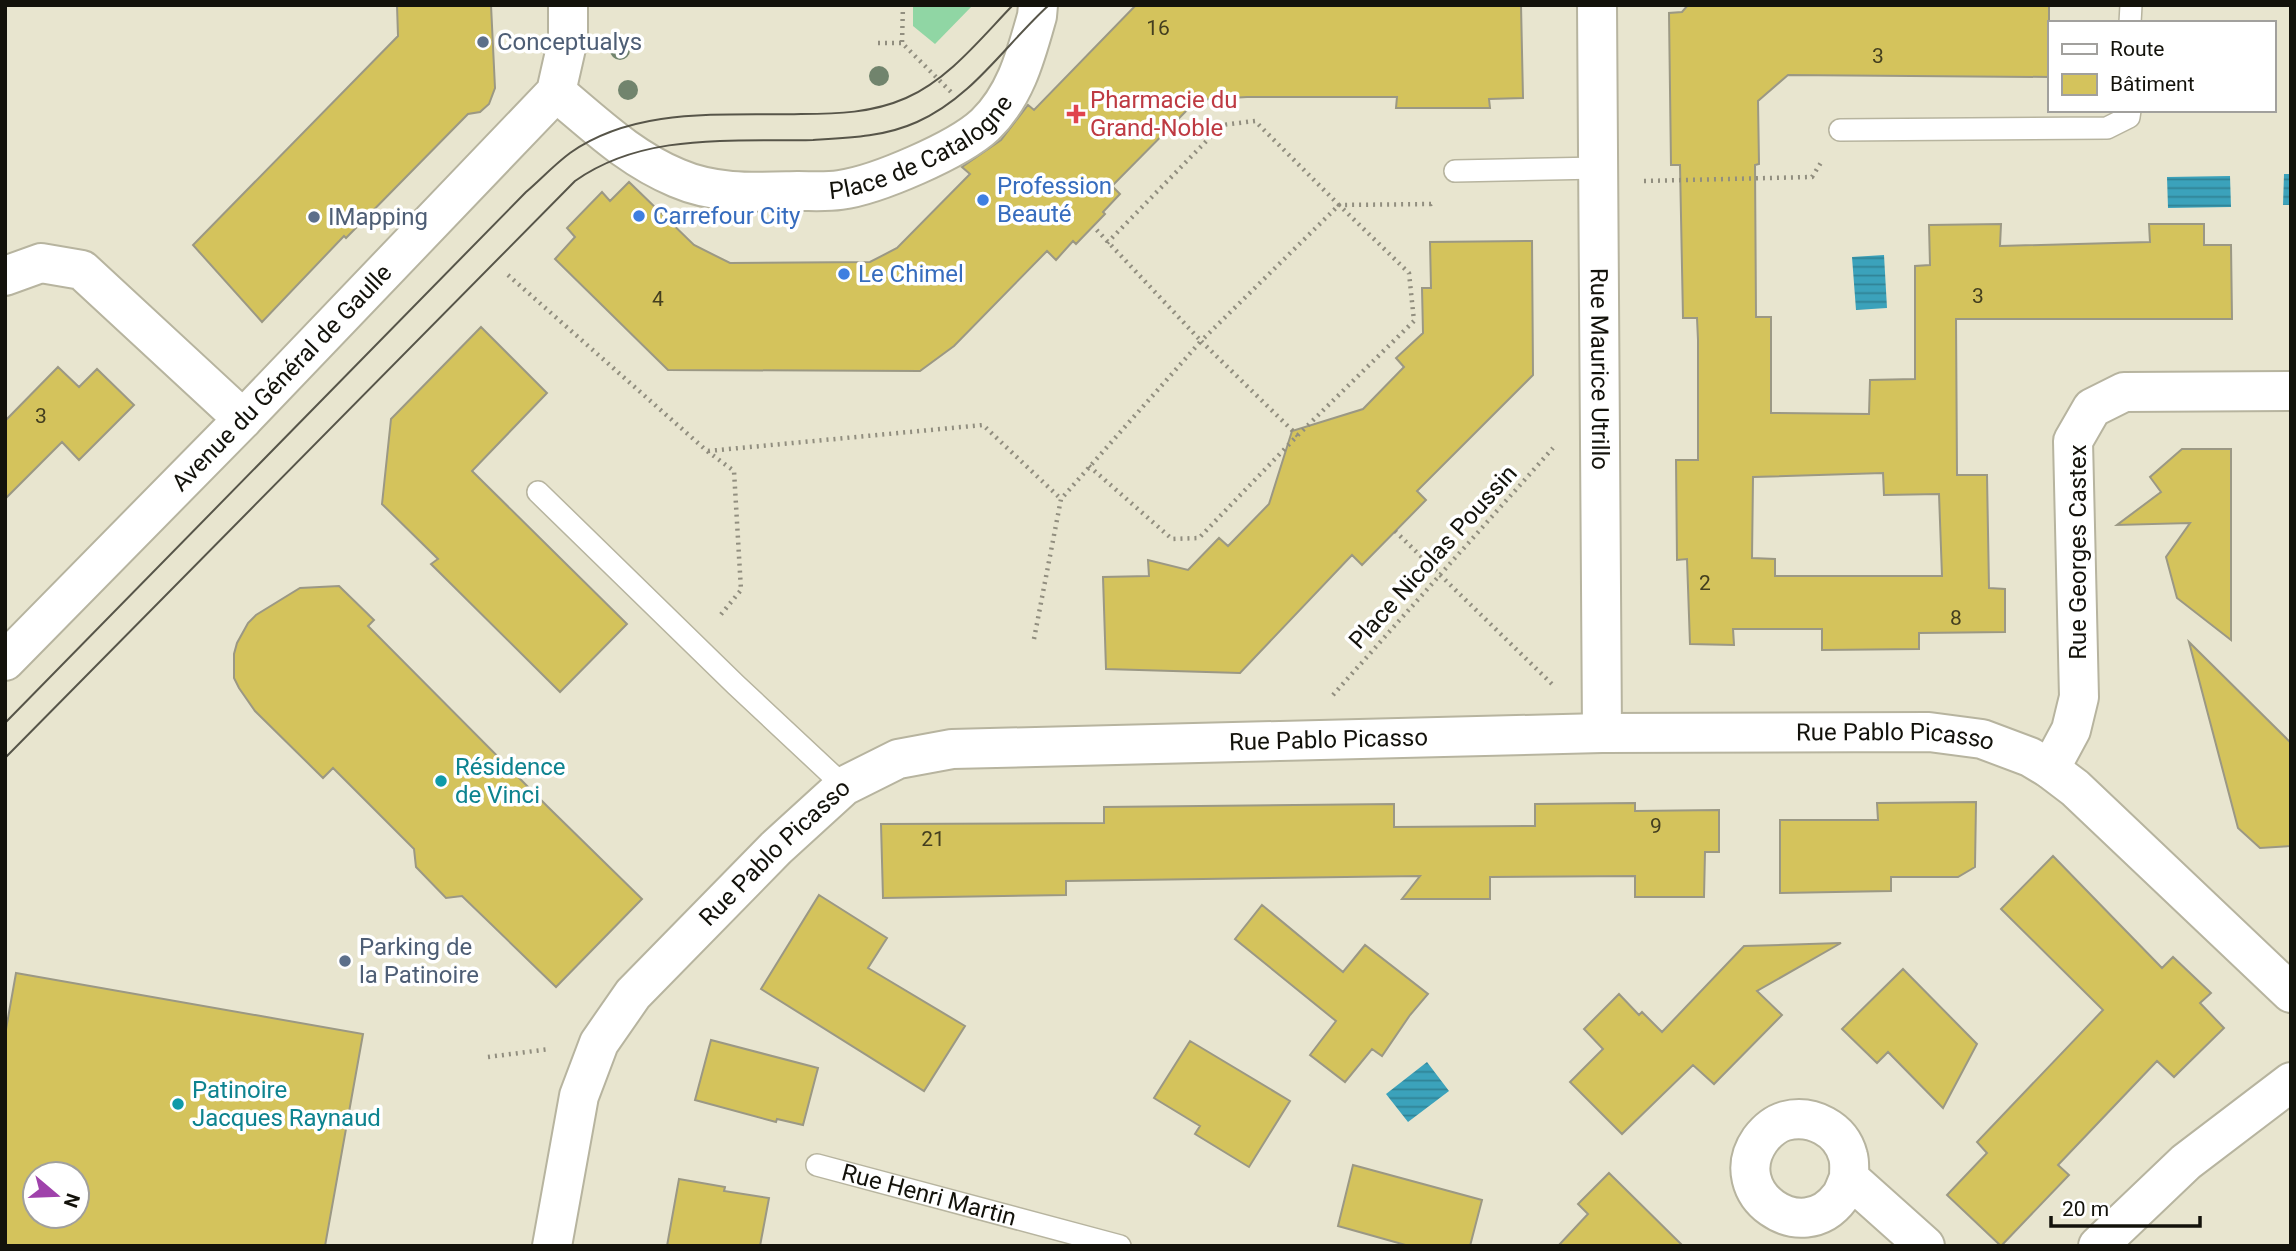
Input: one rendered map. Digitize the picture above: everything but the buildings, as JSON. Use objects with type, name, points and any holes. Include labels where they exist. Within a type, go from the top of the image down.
[{"type":"street","points":[[556,92],[568,39],[568,5]]},
{"type":"street","name":"Rue Maurice Utrillo","points":[[1597,5],[1602,733]]},
{"type":"street","name":"Place de Catalogne","points":[[556,92],[629,154],[679,179],[713,189],[739,192],[841,190],[887,177],[938,155],[985,125],[1014,87],[1041,9]]},
{"type":"street","name":"Avenue du Général de Gaulle","points":[[5,661],[243,419],[556,92]]},
{"type":"street","points":[[5,275],[41,262],[82,270],[243,419]]},
{"type":"street","name":"Rue Georges Castex","points":[[2050,769],[2071,730],[2079,697],[2073,441],[2092,408],[2124,392],[2291,391]]},
{"type":"street","name":"Rue Pablo Picasso","points":[[552,1246],[579,1096],[599,1042],[633,994],[776,848],[844,786],[898,759],[952,749],[1602,733],[1929,732],[1982,739],[2030,757],[2075,788],[2291,993]]},
{"type":"street","points":[[2098,1246],[2186,1162],[2291,1082]]},
{"type":"street","points":[[1849,1178],[1925,1246]]},
{"type":"lane","points":[[1840,130],[2107,128],[2129,117],[2130,112]]},
{"type":"lane","points":[[1455,171],[1599,175]]},
{"type":"lane","points":[[538,492],[844,786]]},
{"type":"lane","name":"Rue Henri Martin","points":[[817,1165],[1120,1246]]},
{"type":"path","points":[[902,43],[903,5]]},
{"type":"path","points":[[877,43],[902,43],[920,60]]},
{"type":"path","points":[[1090,466],[1172,539],[1199,538],[1414,321],[1409,273],[1255,121],[1222,125],[1107,243]]},
{"type":"path","points":[[1599,175],[1812,177],[1840,130]]},
{"type":"path","points":[[1034,639],[1061,499],[1201,341],[1339,205],[1431,204],[1455,171]]},
{"type":"path","points":[[1093,226],[1201,341],[1299,436]]},
{"type":"path","points":[[508,275],[734,471],[741,590],[695,645]]},
{"type":"path","name":"Place Nicolas Poussin","points":[[1290,741],[1600,395]]},
{"type":"path","points":[[708,451],[983,425],[1061,499]]},
{"type":"path","points":[[1395,531],[1602,733]]},
{"type":"path","points":[[488,1057],[599,1042]]},
{"type":"green space","points":[[913,5],[973,5],[935,44],[913,26]]},
{"type":"water","points":[[2284,174],[2291,174],[2291,205],[2283,205]]},
{"type":"water","points":[[2230,176],[2231,207],[2168,208],[2167,177]]},
{"type":"water","points":[[1884,255],[1887,308],[1856,310],[1852,257]]},
{"type":"water","points":[[1427,1062],[1449,1091],[1408,1122],[1386,1094]]},
{"type":"tram line","points":[[5,723],[526,192],[570,153],[596,138],[624,127],[652,121],[712,115],[841,113],[893,103],[922,90],[950,69],[1013,5]]},
{"type":"tram line","points":[[5,758],[575,181],[602,165],[659,147],[720,141],[853,137],[904,127],[937,112],[972,85],[1049,5]]},
{"type":"place","name":"Conceptualys","points":[[483,42]]},
{"type":"place","name":"Pharmacie du Grand-Noble","points":[[1076,114]]},
{"type":"place","name":"Profession Beauté","points":[[983,200]]},
{"type":"place","name":"Carrefour City","points":[[639,216]]},
{"type":"place","name":"IMapping","points":[[314,217]]},
{"type":"place","name":"Le Chimel","points":[[844,274]]},
{"type":"place","name":"Résidence de Vinci","points":[[441,781]]},
{"type":"place","name":"Parking de la Patinoire","points":[[345,961]]},
{"type":"place","name":"Patinoire Jacques Raynaud","points":[[178,1104]]}]
